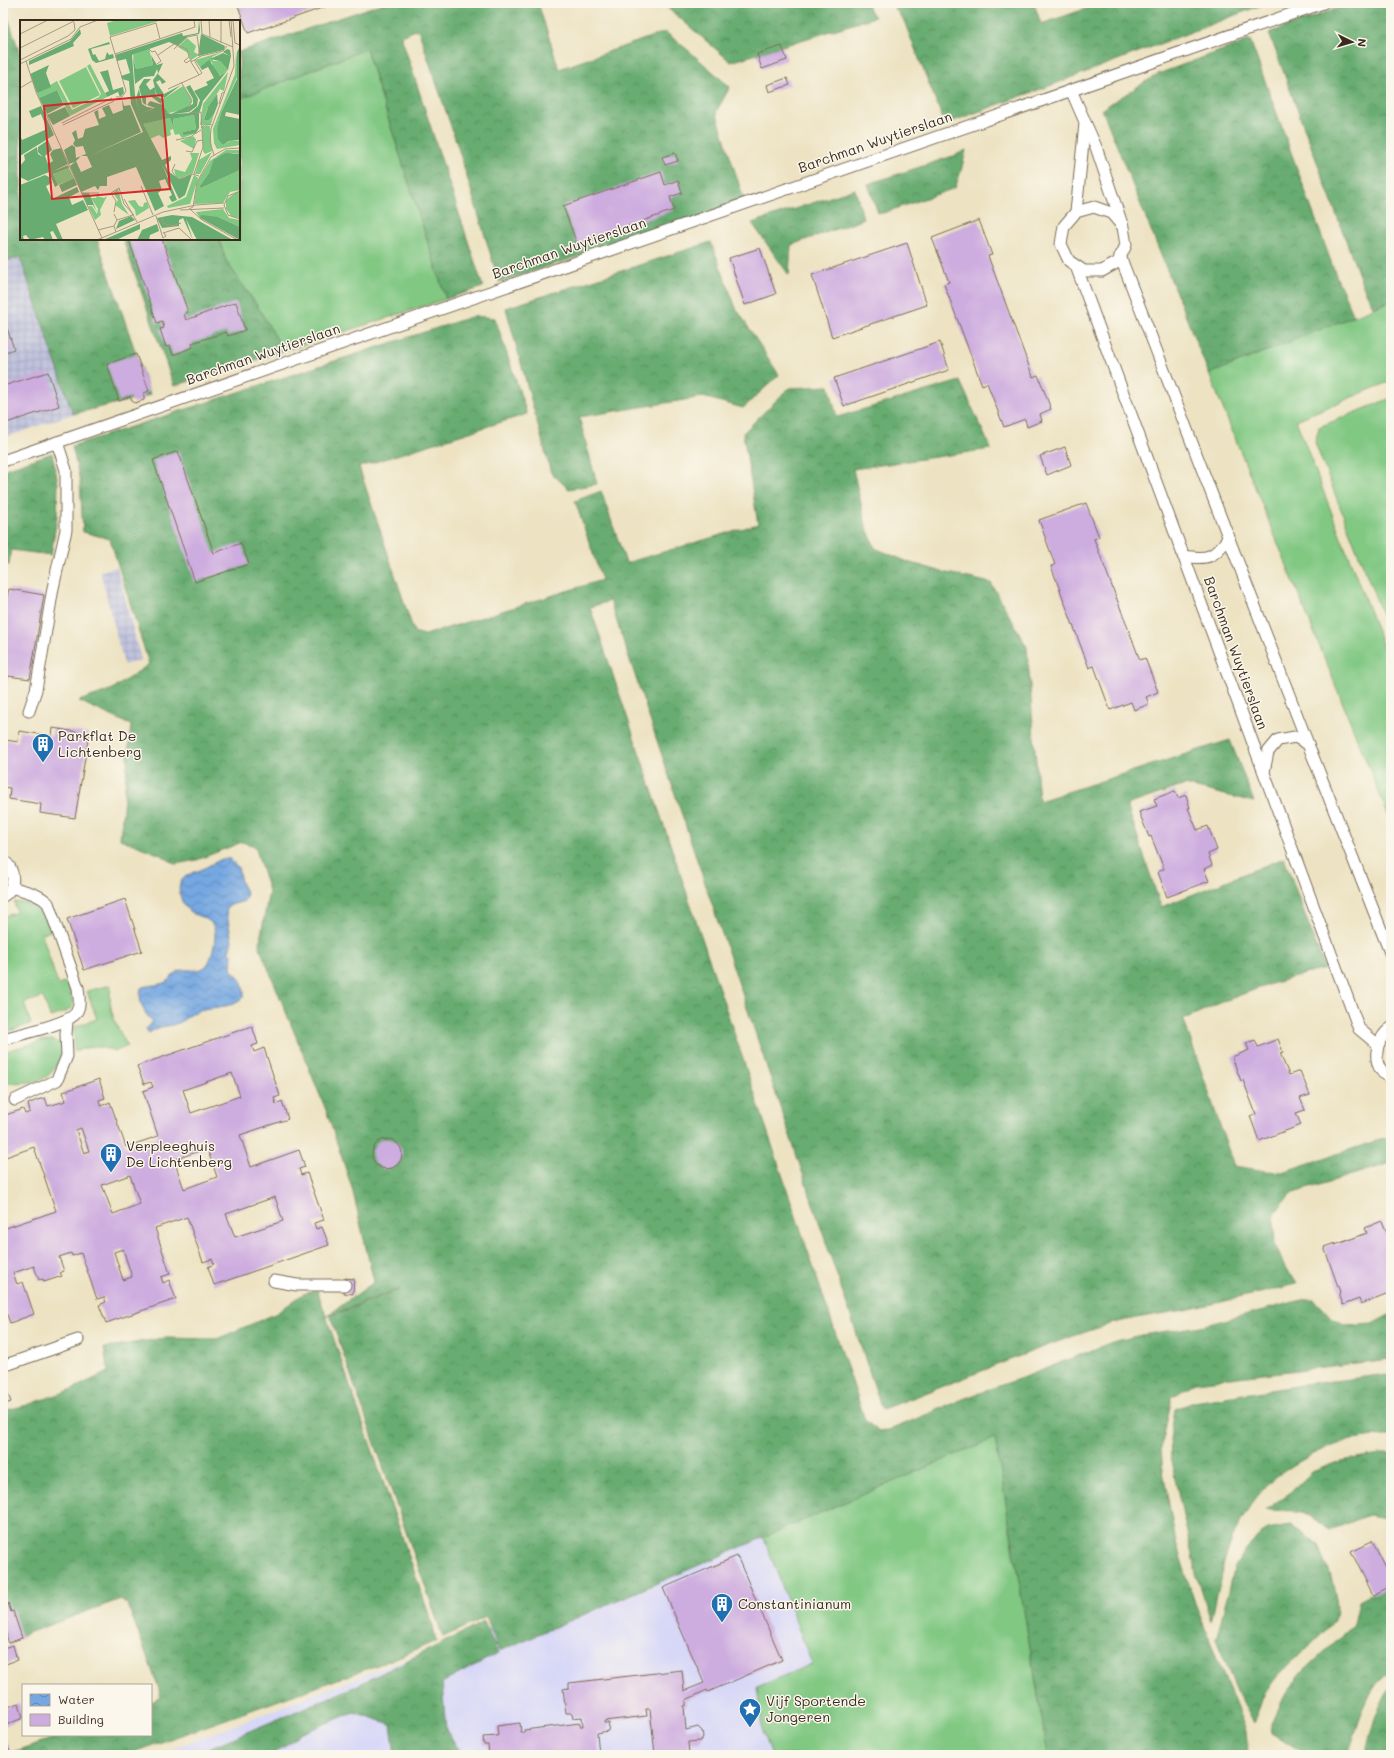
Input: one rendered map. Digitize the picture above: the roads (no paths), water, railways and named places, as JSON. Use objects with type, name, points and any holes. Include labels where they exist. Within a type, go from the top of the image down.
[{"type":"lane","name":"Barchman Wuytierslaan","points":[[3,461],[77,434],[1323,3]]},
{"type":"lane","points":[[1071,90],[1096,147],[1123,227],[1126,245],[1118,262],[1102,271],[1084,271],[1076,266]]},
{"type":"lane","points":[[1085,123],[1076,212],[1094,207],[1111,213],[1123,227]]},
{"type":"lane","name":"Barchman Wuytierslaan","points":[[1076,212],[1064,226],[1061,244],[1069,261],[1076,266],[1359,1029],[1377,1044]]},
{"type":"lane","points":[[1120,256],[1308,744],[1391,954]]},
{"type":"lane","points":[[29,711],[36,690],[53,588],[66,530],[66,470],[57,442]]},
{"type":"lane","points":[[1183,556],[1201,558],[1218,552],[1229,538]]},
{"type":"lane","points":[[1264,772],[1268,752],[1278,740],[1295,737],[1308,744]]},
{"type":"lane","points":[[3,860],[12,870],[13,879],[12,887],[3,896]]},
{"type":"lane","points":[[3,1039],[67,1021],[76,1013],[80,1003],[78,988],[48,903],[36,894],[12,887]]},
{"type":"lane","points":[[15,1100],[56,1080],[67,1056],[67,1021]]},
{"type":"lane","points":[[1391,1028],[1384,1033],[1377,1044],[1377,1061],[1385,1076],[1391,1079]]},
{"type":"lane","points":[[274,1281],[297,1285],[345,1285]]},
{"type":"lane","points":[[4,1362],[78,1340]]},
{"type":"water","points":[[222,859],[230,859],[238,867],[241,882],[247,894],[244,901],[231,905],[226,909],[232,941],[229,951],[232,954],[231,970],[237,975],[241,982],[244,989],[244,997],[235,1004],[200,1010],[178,1023],[157,1028],[149,1033],[146,1029],[152,1021],[142,1006],[140,997],[141,988],[165,983],[175,973],[182,970],[198,970],[205,967],[210,960],[214,948],[215,934],[213,926],[210,921],[194,914],[185,907],[180,896],[179,889],[181,881],[187,875]]},
{"type":"place","name":"Parkflat De Lichtenberg","points":[[43,764]]},
{"type":"place","name":"Verpleeghuis De Lichtenberg","points":[[111,1174]]},
{"type":"place","name":"Constantinianum","points":[[722,1624]]},
{"type":"place","name":"Vijf Sportende Jongeren","points":[[750,1728]]}]
